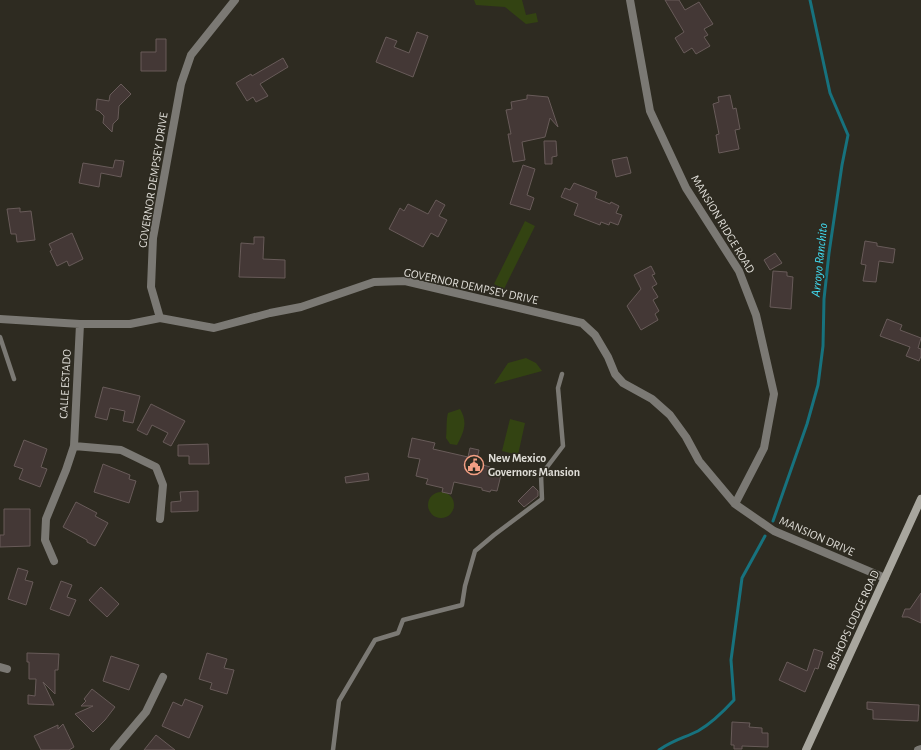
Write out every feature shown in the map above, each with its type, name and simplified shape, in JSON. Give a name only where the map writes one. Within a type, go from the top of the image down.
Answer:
[{"type":"street","name":"GOVERNOR DEMPSEY DRIVE","points":[[235,0],[191,55],[181,84],[153,238],[152,287],[160,318],[214,328],[270,313],[301,307],[374,282],[405,281],[582,323],[595,335],[608,357],[615,374],[623,383],[652,399],[670,415]]},
{"type":"street","name":"MANSION RIDGE ROAD","points":[[630,0],[650,111],[686,188],[739,271],[756,315],[774,394],[764,448],[735,504]]},
{"type":"street","points":[[0,319],[80,324],[130,324],[160,318]]},
{"type":"street","name":"CALLE ESTADO","points":[[54,561],[45,540],[46,519],[74,446],[80,324]]},
{"type":"street","name":"MANSION DRIVE","points":[[670,415],[686,437],[699,460],[735,504],[774,531],[885,578]]},
{"type":"street","points":[[74,446],[121,450],[156,467],[163,485],[160,519]]},
{"type":"street","name":"BISHOPS LODGE ROAD","points":[[806,750],[921,499]]},
{"type":"street","points":[[114,750],[146,712],[163,677]]},
{"type":"lane","points":[[0,337],[14,379]]},
{"type":"lane","points":[[333,750],[340,701],[375,640],[398,633],[403,620],[462,605],[465,586],[475,551],[542,499],[541,475],[563,446],[558,388],[562,374]]},
{"type":"green space","points":[[474,0],[522,0],[526,15],[536,13],[538,22],[526,24],[505,7],[476,5]]},
{"type":"green space","points":[[525,221],[535,226],[504,289],[494,284]]},
{"type":"green space","points":[[526,358],[536,363],[542,371],[494,384],[508,363]]},
{"type":"green space","points":[[460,409],[464,418],[462,436],[457,445],[450,444],[446,438],[448,413]]},
{"type":"green space","points":[[510,419],[525,423],[518,455],[502,451]]},
{"type":"green space","points":[[441,492],[450,496],[454,505],[450,514],[441,518],[432,514],[428,505],[432,496]]},
{"type":"building","points":[[665,0],[679,0],[685,10],[699,2],[713,24],[704,29],[708,35],[704,37],[710,46],[696,54],[692,48],[684,53],[675,38],[684,32]]},
{"type":"building","points":[[417,32],[428,36],[413,77],[376,62],[386,37],[397,41],[394,47],[409,53]]},
{"type":"building","points":[[156,39],[166,39],[166,71],[141,71],[141,52],[156,52]]},
{"type":"building","points":[[283,58],[288,67],[260,84],[268,96],[256,102],[253,97],[247,101],[236,83],[251,74],[252,76]]},
{"type":"building","points":[[121,84],[131,94],[119,106],[118,119],[113,124],[112,132],[103,123],[104,116],[96,110],[97,99],[109,101],[110,95]]},
{"type":"building","points":[[527,95],[548,97],[558,127],[550,118],[545,137],[522,142],[525,160],[513,162],[508,134],[511,134],[506,110],[512,109],[511,102],[527,99]]},
{"type":"building","points":[[730,95],[733,109],[736,108],[740,129],[735,130],[739,149],[719,153],[716,135],[719,134],[713,104],[719,102],[718,97]]},
{"type":"building","points":[[544,141],[556,141],[557,156],[552,157],[552,164],[545,164]]},
{"type":"building","points":[[627,157],[631,173],[616,177],[612,160]]},
{"type":"building","points":[[115,160],[124,161],[121,177],[101,173],[99,187],[79,183],[83,163],[113,168]]},
{"type":"building","points":[[523,165],[535,169],[527,195],[534,198],[530,210],[510,204]]},
{"type":"building","points":[[574,183],[597,192],[595,198],[610,204],[611,202],[619,206],[616,213],[622,215],[618,225],[610,222],[609,225],[601,222],[600,225],[574,215],[578,204],[561,197],[565,188],[570,190]]},
{"type":"building","points":[[436,200],[445,205],[439,216],[447,220],[438,237],[431,233],[423,247],[389,229],[400,208],[404,211],[408,204],[428,214]]},
{"type":"building","points":[[20,208],[20,212],[31,211],[35,240],[17,242],[16,234],[11,234],[7,209]]},
{"type":"building","points":[[72,233],[83,259],[69,266],[67,261],[57,266],[50,251],[52,250],[49,244]]},
{"type":"building","points":[[254,237],[264,237],[263,259],[285,260],[285,278],[239,277],[241,243],[254,244]]},
{"type":"building","points":[[865,241],[877,243],[877,246],[895,249],[893,263],[879,261],[876,282],[863,281],[866,265],[861,264]]},
{"type":"building","points":[[775,253],[782,263],[770,270],[764,260]]},
{"type":"building","points":[[651,266],[655,274],[652,275],[657,284],[652,287],[658,297],[653,300],[659,311],[655,314],[658,320],[641,330],[627,306],[641,289],[634,275]]},
{"type":"building","points":[[773,271],[787,272],[787,276],[793,277],[791,309],[770,307]]},
{"type":"building","points":[[887,319],[902,325],[900,330],[921,338],[918,348],[921,349],[919,361],[906,356],[910,347],[880,336]]},
{"type":"building","points":[[103,387],[140,396],[133,423],[123,421],[125,411],[110,408],[107,420],[95,417]]},
{"type":"building","points":[[151,404],[185,421],[171,446],[163,442],[168,433],[152,425],[147,435],[137,430]]},
{"type":"building","name":"New Mexico Governors Mansion","points":[[412,438],[435,443],[433,449],[468,457],[470,448],[479,450],[476,463],[490,467],[489,473],[501,475],[497,491],[491,490],[490,492],[482,490],[482,488],[454,482],[451,494],[442,492],[443,488],[426,484],[428,479],[416,476],[420,459],[408,457]]},
{"type":"building","points":[[24,440],[47,449],[41,467],[47,469],[40,487],[19,479],[23,469],[14,466]]},
{"type":"building","points":[[208,444],[209,464],[189,464],[189,456],[178,456],[178,445]]},
{"type":"building","points":[[103,464],[130,475],[129,479],[136,481],[129,503],[94,492]]},
{"type":"building","points":[[368,473],[369,480],[346,483],[345,477]]},
{"type":"building","points":[[533,486],[538,491],[538,496],[524,507],[518,501]]},
{"type":"building","points":[[198,491],[198,511],[171,512],[171,502],[181,501],[180,492]]},
{"type":"building","points":[[76,502],[97,513],[95,516],[108,523],[95,546],[63,527]]},
{"type":"building","points":[[4,509],[30,509],[30,546],[0,547],[0,535],[4,535]]},
{"type":"building","points":[[18,568],[28,571],[25,580],[33,582],[26,605],[8,599]]},
{"type":"building","points":[[61,581],[72,585],[67,597],[76,600],[69,616],[50,609]]},
{"type":"building","points":[[101,587],[119,604],[107,617],[89,600]]},
{"type":"building","points":[[921,593],[921,623],[908,617],[902,617],[905,609],[910,609]]},
{"type":"building","points":[[814,649],[823,652],[818,669],[815,668],[805,692],[779,680],[787,662],[807,671]]},
{"type":"building","points":[[27,653],[59,654],[58,670],[55,670],[55,694],[43,682],[54,705],[28,704],[28,695],[35,696],[36,679],[29,679],[29,662],[27,662]]},
{"type":"building","points":[[207,653],[227,659],[224,668],[234,670],[227,694],[210,689],[212,683],[199,679]]},
{"type":"building","points":[[111,656],[139,665],[129,690],[103,681]]},
{"type":"building","points":[[92,689],[115,707],[93,732],[75,714],[93,706],[81,706],[86,701],[84,699]]},
{"type":"building","points":[[185,699],[203,706],[189,738],[162,726],[173,702],[182,706]]},
{"type":"building","points":[[867,702],[919,705],[918,721],[873,719],[873,710],[867,709]]},
{"type":"building","points":[[732,722],[750,723],[749,727],[762,728],[762,733],[768,733],[768,747],[742,746],[742,749],[734,749],[734,745],[731,745]]},
{"type":"building","points":[[63,724],[74,747],[69,750],[41,750],[34,736],[58,725],[58,729]]},
{"type":"building","points":[[156,735],[175,750],[144,750]]},
{"type":"waterway","name":"Arroyo Ranchito","points":[[773,521],[807,424],[818,385],[823,346],[824,299],[829,253],[848,135],[830,93],[810,0]]},
{"type":"waterway","points":[[659,750],[703,728],[717,717],[734,700],[731,660],[742,578],[765,536]]},
{"type":"place","name":"New Mexico Governors Mansion","points":[[474,465]]}]
